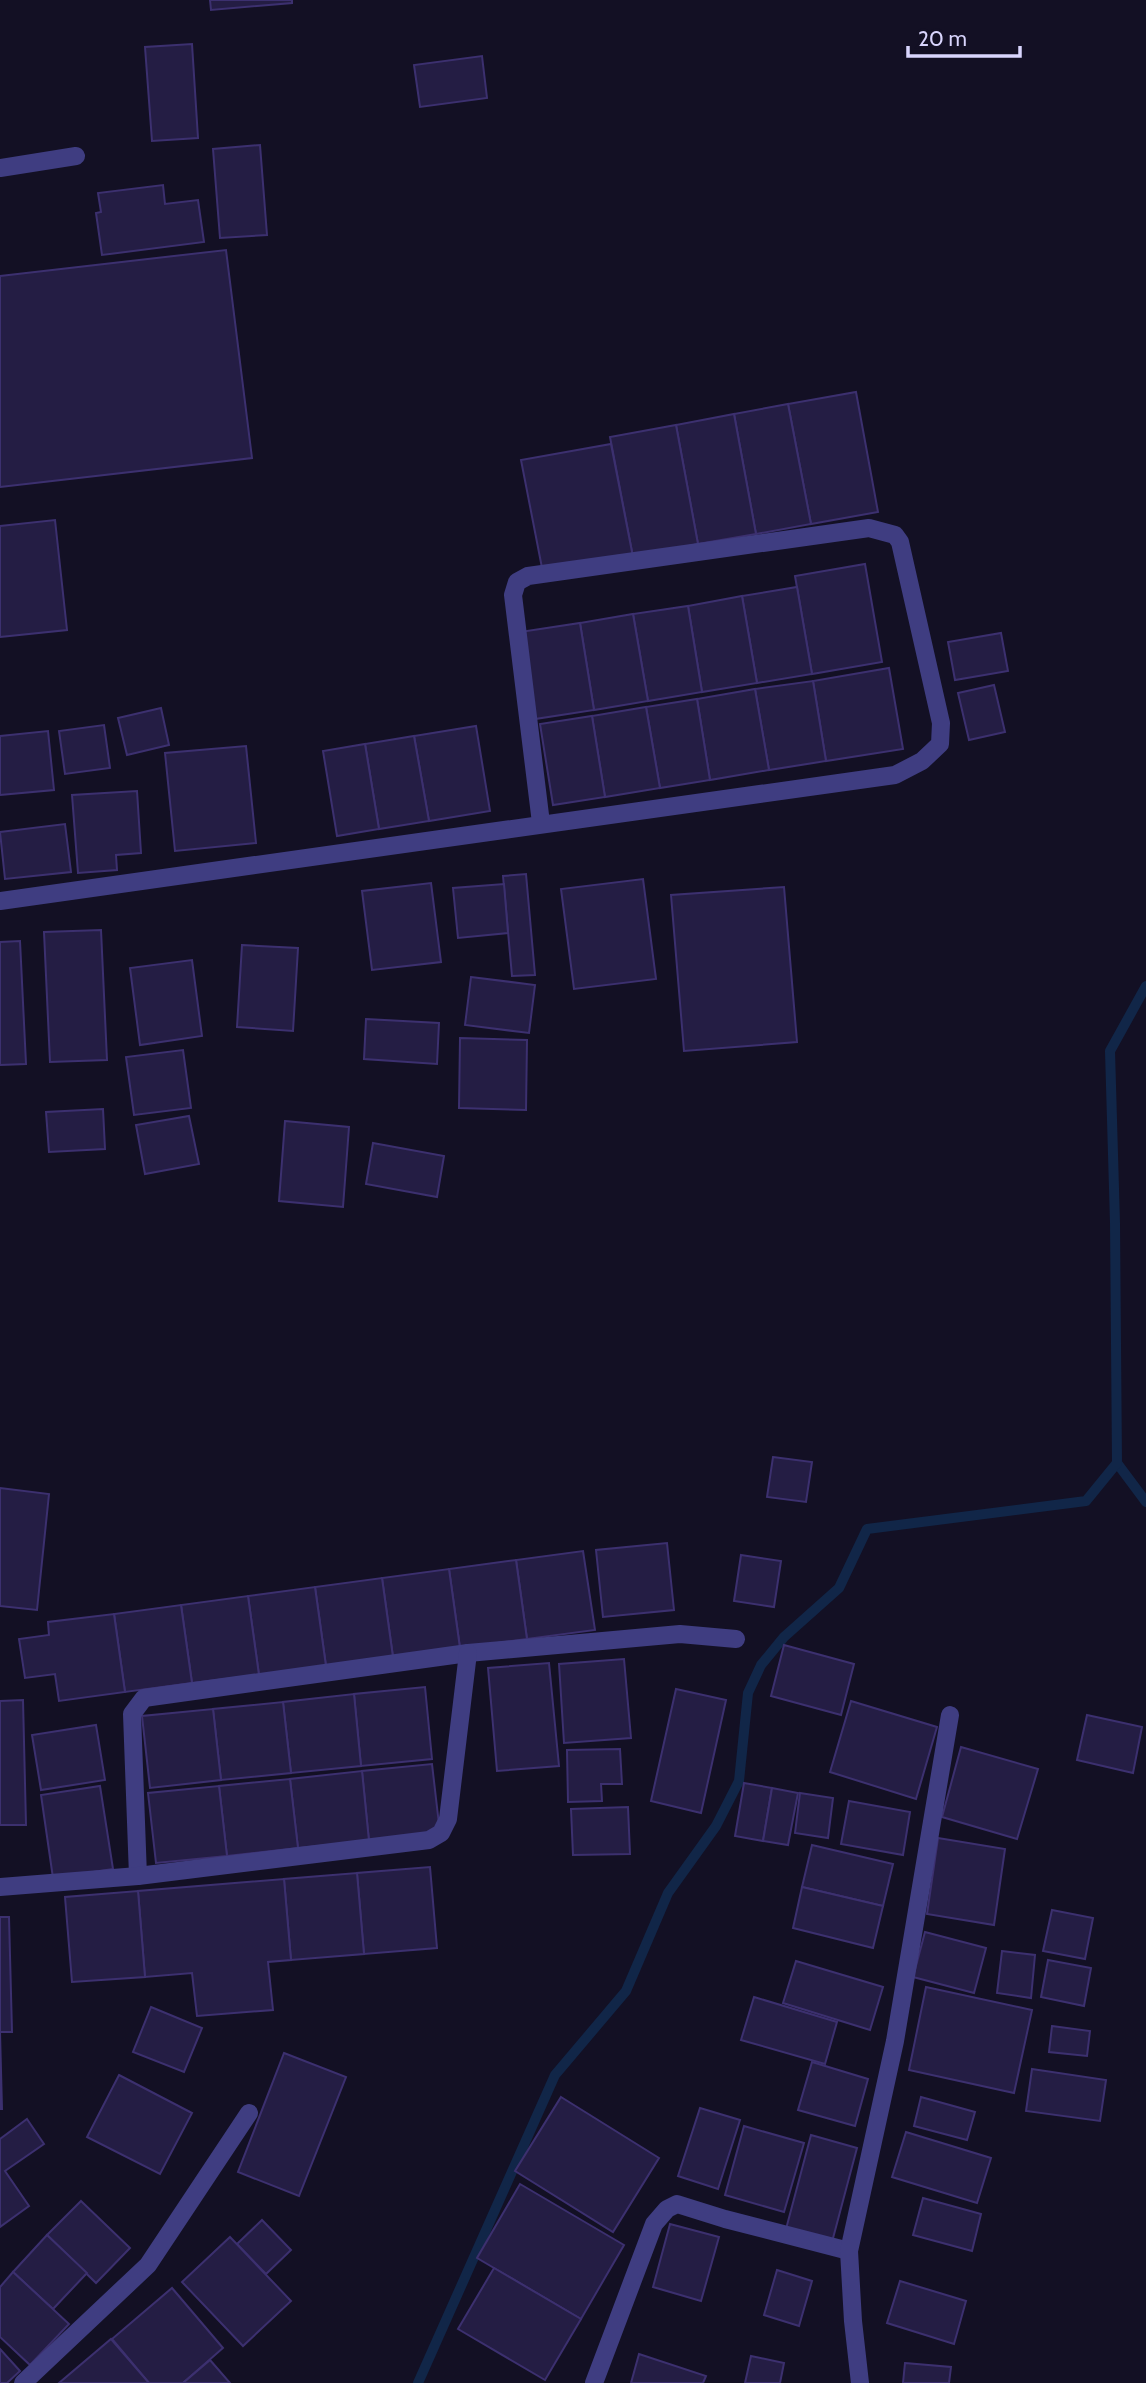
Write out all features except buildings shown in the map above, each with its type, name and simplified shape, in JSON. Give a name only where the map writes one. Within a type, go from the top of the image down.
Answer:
[{"type":"street","points":[[0,168],[76,156]]},
{"type":"street","points":[[0,901],[895,775],[922,761],[940,744],[941,723],[900,542],[895,535],[885,530],[869,528],[527,576],[517,582],[513,595],[541,823]]},
{"type":"street","points":[[138,1876],[132,1714],[144,1698],[468,1653],[680,1634],[736,1639]]},
{"type":"street","points":[[0,1887],[138,1876],[429,1840],[441,1833],[448,1819],[468,1653]]},
{"type":"street","points":[[860,2383],[849,2251],[895,2041],[950,1715]]},
{"type":"street","points":[[23,2383],[148,2265],[249,2113]]},
{"type":"street","points":[[594,2383],[654,2224],[667,2208],[677,2204],[849,2251]]},
{"type":"waterway","points":[[418,2383],[555,2075],[626,1991],[668,1893],[716,1826],[739,1781],[748,1693],[761,1665],[784,1637],[839,1588],[867,1529],[1086,1501],[1117,1463],[1110,1051],[1146,986]]},
{"type":"waterway","points":[[1117,1463],[1146,1502]]}]
